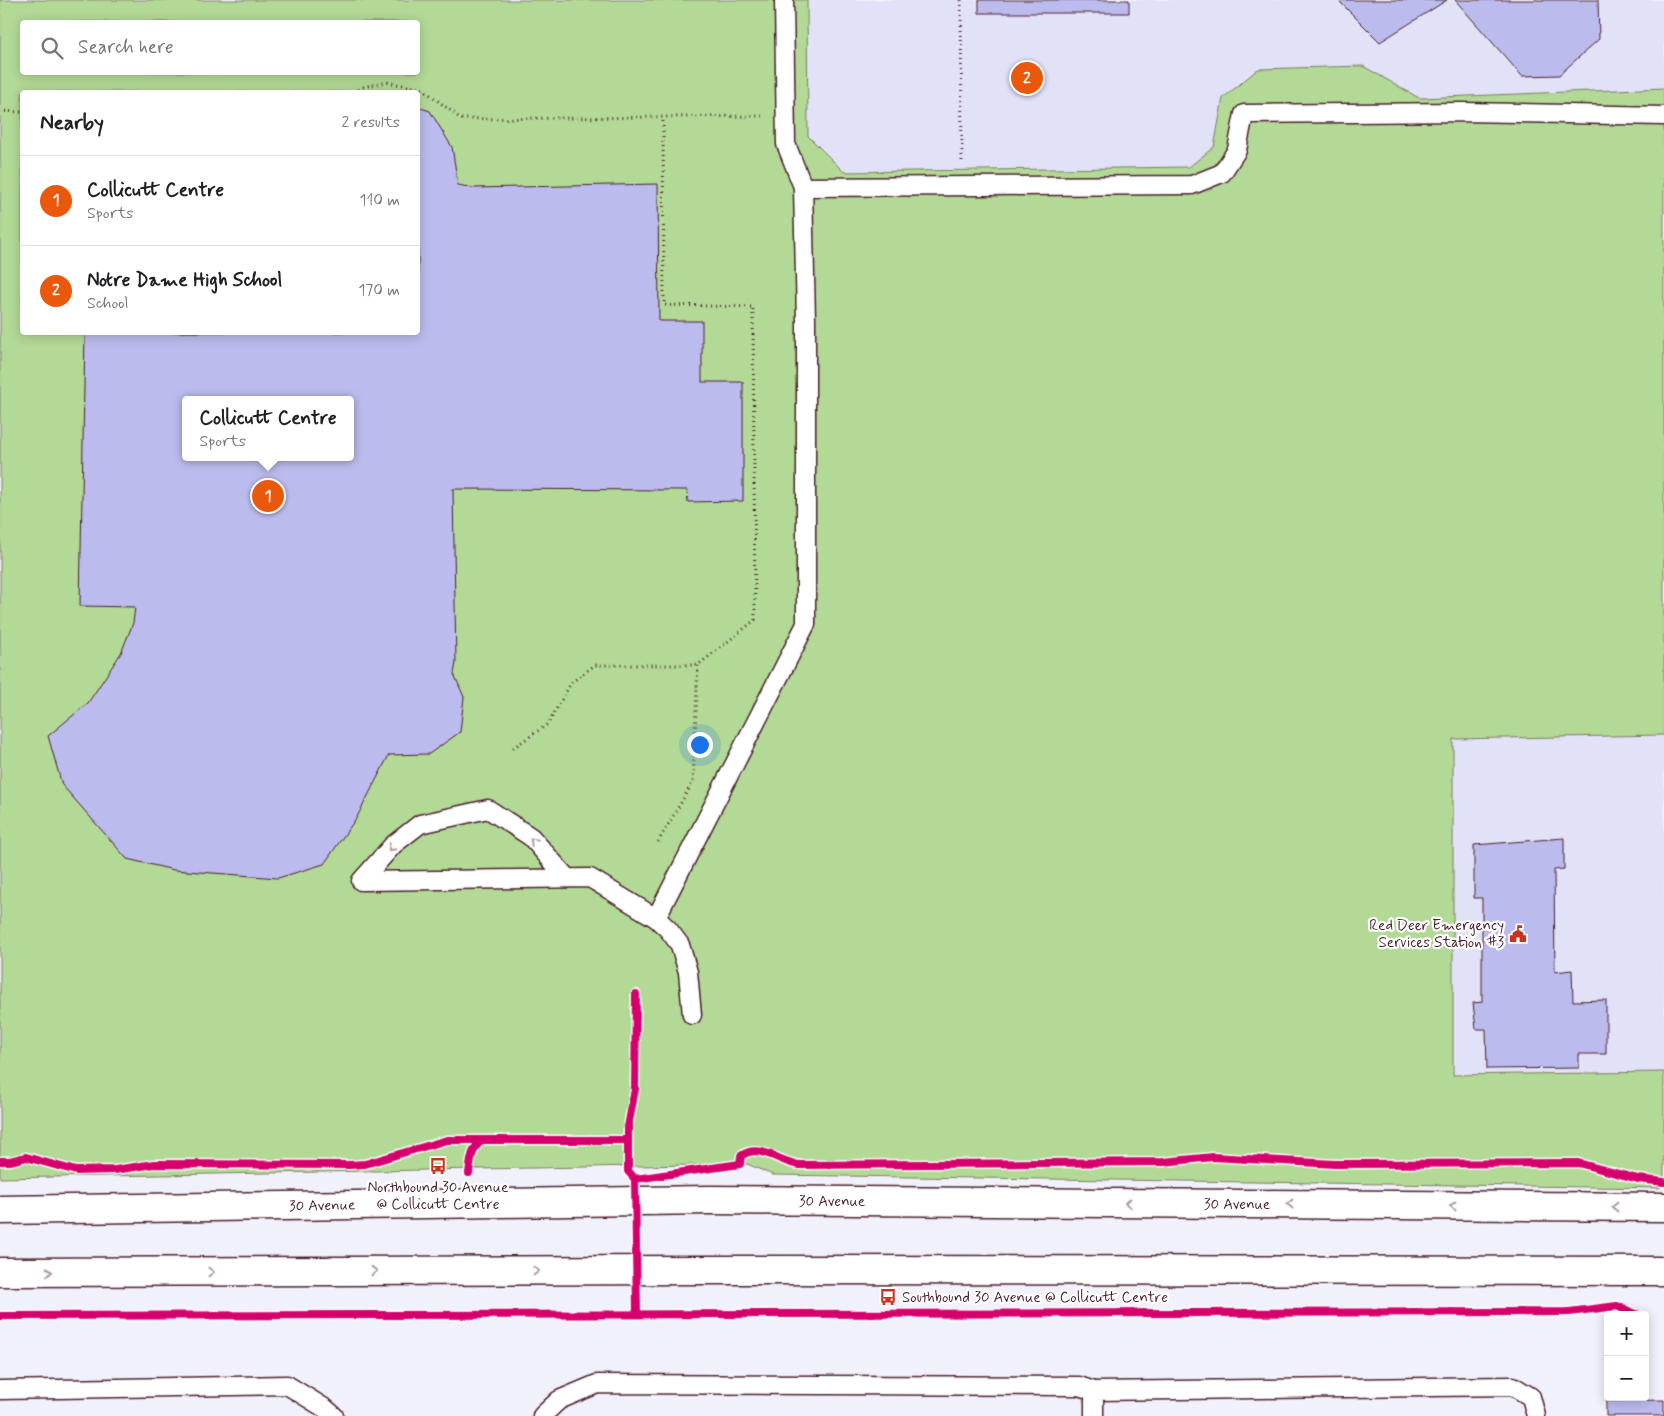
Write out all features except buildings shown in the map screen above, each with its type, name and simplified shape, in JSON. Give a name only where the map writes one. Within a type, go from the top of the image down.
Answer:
[{"type":"main road","name":"30 Avenue","points":[[0,1210],[710,1200],[1664,1207]]},
{"type":"main road","points":[[0,1272],[701,1270],[1664,1271]]},
{"type":"lane","points":[[656,918],[806,624],[806,320],[803,187],[786,144],[784,0]]},
{"type":"lane","points":[[803,187],[1192,185],[1222,173],[1237,150],[1244,114],[1464,112],[1664,116]]},
{"type":"lane","points":[[566,877],[531,837],[488,809],[420,824],[393,845],[361,881],[590,878],[656,918],[680,945],[688,972],[692,1014]]},
{"type":"lane","points":[[542,1416],[559,1400],[597,1384],[1079,1386],[1094,1391],[1513,1386],[1531,1397],[1536,1416]]},
{"type":"lane","points":[[0,1390],[287,1386],[326,1409],[334,1416]]},
{"type":"lane","points":[[1094,1391],[1094,1416]]},
{"type":"path","points":[[961,0],[962,185]]},
{"type":"path","points":[[356,90],[358,88],[387,82],[422,89],[461,120],[785,115]]},
{"type":"path","points":[[0,112],[20,112]]},
{"type":"path","points":[[513,748],[548,724],[571,683],[595,665],[698,665],[755,620],[753,307],[664,305],[663,118]]},
{"type":"path","points":[[658,842],[693,782],[698,665]]},
{"type":"shaded area","points":[[807,0],[1664,0],[1664,88],[1419,98],[1363,66],[1223,98],[1214,147],[1189,167],[844,172],[808,136]]},
{"type":"shaded area","points":[[1664,735],[1664,1072],[1453,1075],[1453,739]]},
{"type":"green space","points":[[0,0],[807,0],[808,136],[844,172],[1189,167],[1214,147],[1223,98],[1258,69],[1363,66],[1419,98],[1664,88],[1664,735],[1453,739],[1453,1075],[1664,1072],[1664,1185],[1659,1188],[773,1175],[747,1164],[0,1178]]},
{"type":"cycle path","points":[[636,994],[635,1089],[628,1127],[628,1171],[635,1179],[740,1164],[741,1156],[755,1151],[770,1154],[800,1165],[1163,1162],[1213,1157],[1335,1164],[1578,1163],[1638,1179],[1664,1182]]},
{"type":"cycle path","points":[[0,1161],[10,1161],[26,1157],[76,1171],[115,1170],[154,1164],[349,1165],[365,1164],[447,1140],[483,1140]]},
{"type":"cycle path","points":[[469,1173],[474,1151],[483,1140],[628,1140]]},
{"type":"cycle path","points":[[635,1179],[637,1314]]},
{"type":"cycle path","points":[[0,1316],[1569,1312],[1617,1306],[1629,1311]]},
{"type":"place","name":"Notre Dame High School","points":[[1027,78]]},
{"type":"place","name":"Collicutt Centre","points":[[268,496]]},
{"type":"place","name":"Red Deer Emergency Services Station #3","points":[[1518,934]]},
{"type":"place","name":"Northbound 30 Avenue @ Collicutt Centre","points":[[438,1166]]},
{"type":"place","name":"Southbound 30 Avenue @ Collicutt Centre","points":[[888,1297]]}]
